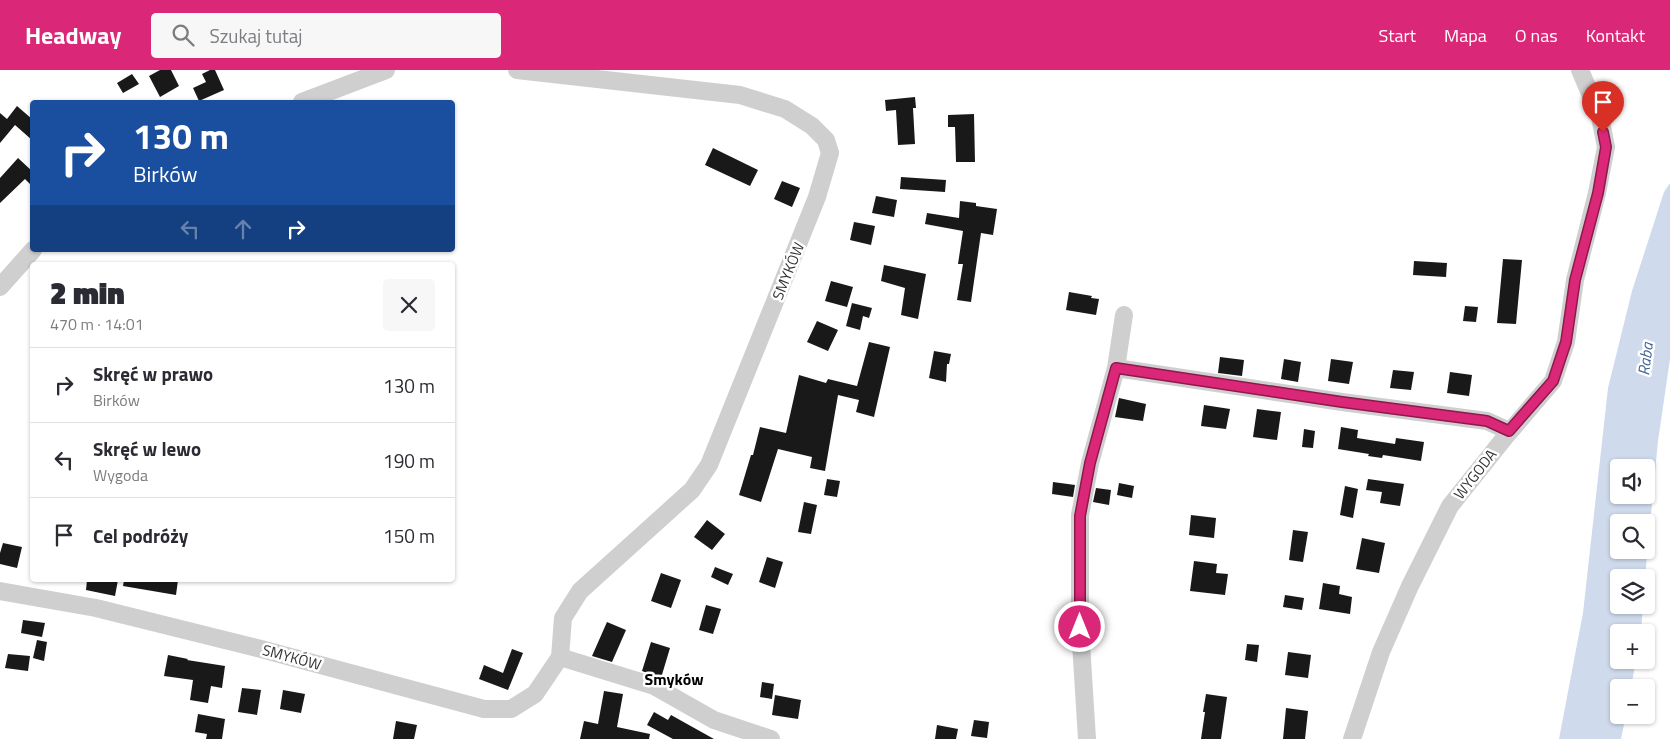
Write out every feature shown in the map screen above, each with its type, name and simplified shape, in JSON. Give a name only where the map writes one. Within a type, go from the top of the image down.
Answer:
[{"type":"street","points":[[307,100],[386,70]]},
{"type":"street","name":"SMYKÓW","points":[[0,592],[96,608],[261,649],[484,709],[511,709],[535,694],[560,657],[563,618],[580,591],[692,490],[709,465],[817,197],[830,153],[826,140],[785,108],[740,95],[517,70]]},
{"type":"street","name":"WYGODA","points":[[1352,739],[1381,652],[1410,586],[1450,506],[1509,431],[1553,381],[1566,342],[1575,280],[1598,193],[1606,147],[1600,117],[1580,70]]},
{"type":"street","points":[[0,287],[31,252]]},
{"type":"street","points":[[1087,739],[1080,627],[1080,516],[1090,463],[1116,368],[1124,315]]},
{"type":"street","points":[[1116,368],[1332,401],[1487,421],[1509,431]]},
{"type":"street","points":[[560,657],[654,686],[714,720],[771,739]]},
{"type":"water","name":"Raba","points":[[1670,183],[1670,359],[1655,472],[1655,459],[1610,459],[1610,504],[1652,504],[1651,514],[1610,514],[1610,559],[1647,559],[1646,569],[1610,569],[1610,614],[1642,614],[1642,624],[1610,624],[1610,669],[1634,669],[1632,679],[1610,679],[1610,724],[1624,724],[1621,739],[1559,739],[1583,613],[1608,388],[1632,291],[1664,192]]},
{"type":"building","points":[[160,70],[171,70],[179,86],[160,97],[149,76]]},
{"type":"building","points":[[215,70],[224,90],[199,100],[193,88],[206,82],[202,74]]},
{"type":"building","points":[[132,74],[139,84],[123,93],[117,83]]},
{"type":"building","points":[[915,97],[916,108],[913,108],[915,144],[898,145],[896,110],[886,111],[885,100]]},
{"type":"building","points":[[17,106],[30,117],[30,138],[15,125],[0,143],[0,113],[7,119]]},
{"type":"building","points":[[974,114],[975,162],[956,162],[955,127],[948,127],[948,115]]},
{"type":"building","points":[[713,148],[758,170],[750,186],[705,165]]},
{"type":"building","points":[[18,158],[30,169],[30,184],[25,179],[0,203],[0,178]]},
{"type":"building","points":[[901,177],[946,180],[945,192],[900,189]]},
{"type":"building","points":[[782,181],[800,188],[792,207],[774,199]]},
{"type":"building","points":[[876,196],[897,200],[894,217],[872,213]]},
{"type":"building","points":[[960,201],[976,203],[976,206],[997,209],[993,235],[981,233],[971,302],[957,300],[963,264],[958,264],[963,231],[925,224],[927,213],[959,218]]},
{"type":"building","points":[[854,222],[875,226],[871,245],[850,240]]},
{"type":"building","points":[[1503,259],[1522,260],[1516,324],[1497,323]]},
{"type":"building","points":[[1414,261],[1447,263],[1446,277],[1413,275]]},
{"type":"building","points":[[884,265],[926,274],[918,319],[901,315],[905,288],[881,281]]},
{"type":"building","points":[[831,281],[853,287],[847,307],[825,301]]},
{"type":"building","points":[[1069,292],[1099,299],[1096,315],[1066,310]]},
{"type":"building","points":[[852,303],[872,308],[869,318],[863,316],[860,330],[846,326]]},
{"type":"building","points":[[1465,306],[1478,307],[1476,322],[1463,321]]},
{"type":"building","points":[[817,321],[838,330],[828,351],[807,342]]},
{"type":"building","points":[[869,342],[890,347],[874,417],[856,412],[859,400],[838,395],[825,471],[810,468],[812,457],[778,449],[761,502],[739,495],[751,455],[753,455],[760,427],[786,433],[799,375],[826,383],[828,379],[857,386]]},
{"type":"building","points":[[934,351],[951,354],[949,364],[947,364],[946,382],[929,378]]},
{"type":"building","points":[[1220,357],[1244,360],[1242,376],[1218,373]]},
{"type":"building","points":[[1284,359],[1301,362],[1298,382],[1281,379]]},
{"type":"building","points":[[1331,359],[1353,362],[1349,384],[1328,381]]},
{"type":"building","points":[[1393,370],[1414,372],[1411,390],[1390,388]]},
{"type":"building","points":[[1450,372],[1472,375],[1469,396],[1447,393]]},
{"type":"building","points":[[1119,398],[1146,404],[1143,421],[1115,417]]},
{"type":"building","points":[[1204,405],[1230,409],[1226,429],[1201,426]]},
{"type":"building","points":[[1257,409],[1281,412],[1277,440],[1253,437]]},
{"type":"building","points":[[1341,427],[1358,430],[1357,438],[1395,444],[1396,438],[1424,442],[1421,461],[1383,455],[1382,458],[1368,456],[1369,454],[1338,449]]},
{"type":"building","points":[[1304,429],[1315,431],[1313,448],[1302,447]]},
{"type":"building","points":[[827,479],[840,481],[837,497],[824,495]]},
{"type":"building","points":[[1368,479],[1404,484],[1400,506],[1380,503],[1382,492],[1366,490]]},
{"type":"building","points":[[1053,482],[1075,485],[1073,497],[1052,494]]},
{"type":"building","points":[[1119,483],[1134,486],[1132,498],[1117,495]]},
{"type":"building","points":[[1345,486],[1358,489],[1353,518],[1340,515]]},
{"type":"building","points":[[1096,488],[1111,490],[1109,505],[1093,502]]},
{"type":"building","points":[[804,502],[817,505],[811,534],[798,532]]},
{"type":"building","points":[[1191,515],[1216,518],[1214,538],[1189,535]]},
{"type":"building","points":[[707,520],[725,534],[712,550],[694,537]]},
{"type":"building","points":[[1293,530],[1308,532],[1303,562],[1289,560]]},
{"type":"building","points":[[1362,538],[1385,543],[1379,573],[1356,569]]},
{"type":"building","points":[[3,543],[22,547],[17,568],[0,564],[0,553]]},
{"type":"building","points":[[767,557],[783,562],[775,588],[759,582]]},
{"type":"building","points":[[1194,561],[1217,564],[1216,573],[1228,574],[1225,595],[1190,591]]},
{"type":"building","points":[[715,567],[733,574],[728,585],[711,577]]},
{"type":"building","points":[[661,573],[681,580],[671,608],[651,601]]},
{"type":"building","points":[[87,582],[118,582],[115,596],[86,590]]},
{"type":"building","points":[[124,582],[178,582],[176,595],[123,586]]},
{"type":"building","points":[[1323,583],[1340,586],[1339,594],[1352,597],[1350,614],[1319,609]]},
{"type":"building","points":[[1285,595],[1304,598],[1302,610],[1283,607]]},
{"type":"building","points":[[706,605],[721,609],[713,634],[699,630]]},
{"type":"building","points":[[23,620],[45,623],[42,637],[21,633]]},
{"type":"building","points":[[607,622],[626,630],[612,662],[592,656]]},
{"type":"building","points":[[37,640],[47,642],[44,661],[33,658]]},
{"type":"building","points":[[651,642],[670,648],[661,678],[642,671]]},
{"type":"building","points":[[1247,644],[1259,645],[1257,662],[1245,660]]},
{"type":"building","points":[[512,649],[523,653],[508,690],[479,679],[484,665],[503,673]]},
{"type":"building","points":[[1288,652],[1311,655],[1308,678],[1285,675]]},
{"type":"building","points":[[8,654],[30,656],[28,671],[5,668]]},
{"type":"building","points":[[168,655],[225,666],[222,688],[211,686],[208,703],[190,700],[193,680],[164,676]]},
{"type":"building","points":[[762,682],[774,684],[772,699],[760,697]]},
{"type":"building","points":[[242,688],[261,690],[257,715],[238,712]]},
{"type":"building","points":[[283,690],[305,694],[301,713],[280,709]]},
{"type":"building","points":[[604,691],[623,694],[617,727],[650,734],[649,739],[580,739],[584,721],[598,724]]},
{"type":"building","points":[[1206,694],[1227,697],[1221,739],[1201,739]]},
{"type":"building","points":[[775,695],[801,700],[798,719],[772,715]]},
{"type":"building","points":[[1286,708],[1308,711],[1305,739],[1283,739]]},
{"type":"building","points":[[654,712],[668,720],[671,715],[714,739],[673,739],[647,725]]},
{"type":"building","points":[[198,714],[225,719],[222,739],[206,739],[207,734],[195,732]]},
{"type":"building","points":[[974,720],[989,722],[987,738],[971,736]]},
{"type":"building","points":[[396,721],[417,725],[414,739],[393,739]]},
{"type":"building","points":[[937,725],[958,729],[956,739],[935,739]]},
{"type":"district","name":"Smyków","points":[[674,679]]},
{"type":"route","points":[[1080,627],[1080,516],[1090,463],[1116,368],[1342,402],[1487,421],[1509,431],[1553,381],[1566,342],[1575,280],[1598,193],[1606,147],[1603,132]]}]
